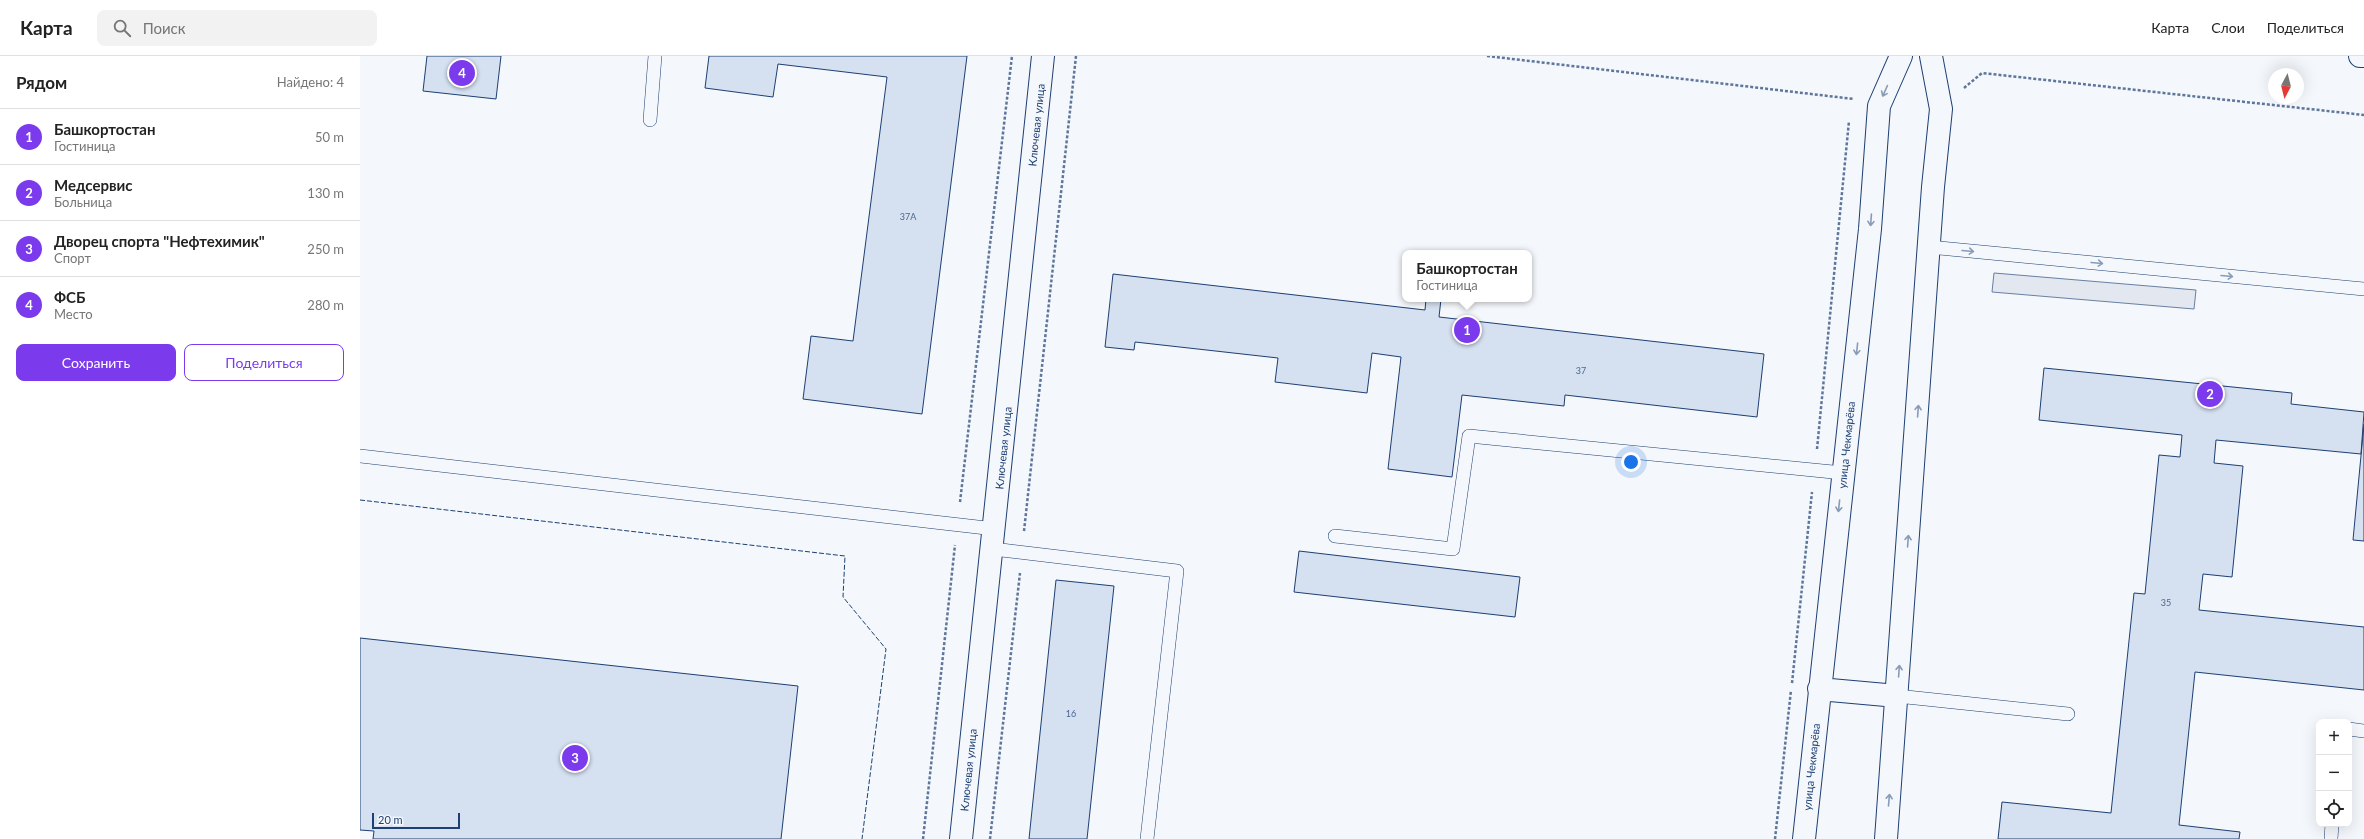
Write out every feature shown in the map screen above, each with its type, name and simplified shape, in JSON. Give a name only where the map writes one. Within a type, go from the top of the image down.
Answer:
[{"type":"main road","name":"Ключевая улица","points":[[961,839],[994,539],[1043,56]]},
{"type":"main road","name":"улица Чекмарёва","points":[[1804,839],[1819,689],[1870,229],[1879,106],[1901,56]]},
{"type":"main road","points":[[1886,839],[1929,247],[1941,109],[1931,56]]},
{"type":"main road","points":[[1819,689],[1897,696]]},
{"type":"lane","points":[[650,120],[655,56]]},
{"type":"lane","points":[[1929,247],[2364,289]]},
{"type":"lane","points":[[1335,536],[1452,549],[1469,436],[1843,472]]},
{"type":"lane","points":[[360,456],[957,525],[994,539],[1022,552],[1177,571],[1147,839]]},
{"type":"lane","points":[[1897,696],[2068,714]]},
{"type":"lane","points":[[2352,729],[2364,731]]},
{"type":"lane","points":[[2331,839],[2332,827]]},
{"type":"path","points":[[923,839],[957,525],[1012,56]]},
{"type":"path","points":[[990,839],[1076,56]]},
{"type":"path","points":[[1487,56],[1852,98],[1879,106]]},
{"type":"path","points":[[1941,109],[1982,73],[2364,115]]},
{"type":"shaded area","points":[[1994,273],[2196,290],[2194,309],[1992,292]]},
{"type":"building","points":[[427,56],[501,56],[496,99],[423,91]]},
{"type":"building","points":[[709,56],[967,56],[922,414],[803,399],[811,336],[853,341],[887,77],[778,64],[773,97],[705,88]]},
{"type":"building","points":[[1113,274],[1425,310],[1426,302],[1441,302],[1439,317],[1764,354],[1757,417],[1565,395],[1564,406],[1462,395],[1452,477],[1388,469],[1401,357],[1372,353],[1367,393],[1275,382],[1278,358],[1135,342],[1134,350],[1105,347]]},
{"type":"building","points":[[2044,368],[2292,393],[2291,404],[2364,412],[2361,454],[2216,440],[2214,463],[2243,466],[2232,577],[2203,574],[2199,610],[2364,627],[2364,690],[2195,672],[2179,825],[2240,832],[2239,839],[1998,839],[2002,802],[2111,813],[2134,593],[2145,594],[2159,455],[2180,457],[2182,435],[2039,420]]},
{"type":"building","points":[[2364,424],[2364,541],[2353,540]]},
{"type":"building","points":[[1299,551],[1520,577],[1515,617],[1294,592]]},
{"type":"building","points":[[1056,580],[1114,586],[1087,839],[1029,839]]},
{"type":"building","points":[[360,638],[798,686],[781,839],[373,839],[374,831],[360,830]]},
{"type":"fence","points":[[360,500],[845,556],[843,597],[886,649],[862,839]]},
{"type":"place","name":"ФСБ","points":[[462,73]]},
{"type":"place","name":"Башкортостан","points":[[1467,330]]},
{"type":"place","name":"Медсервис","points":[[2210,394]]},
{"type":"place","name":"Дворец спорта \"Нефтехимик\"","points":[[575,758]]}]
